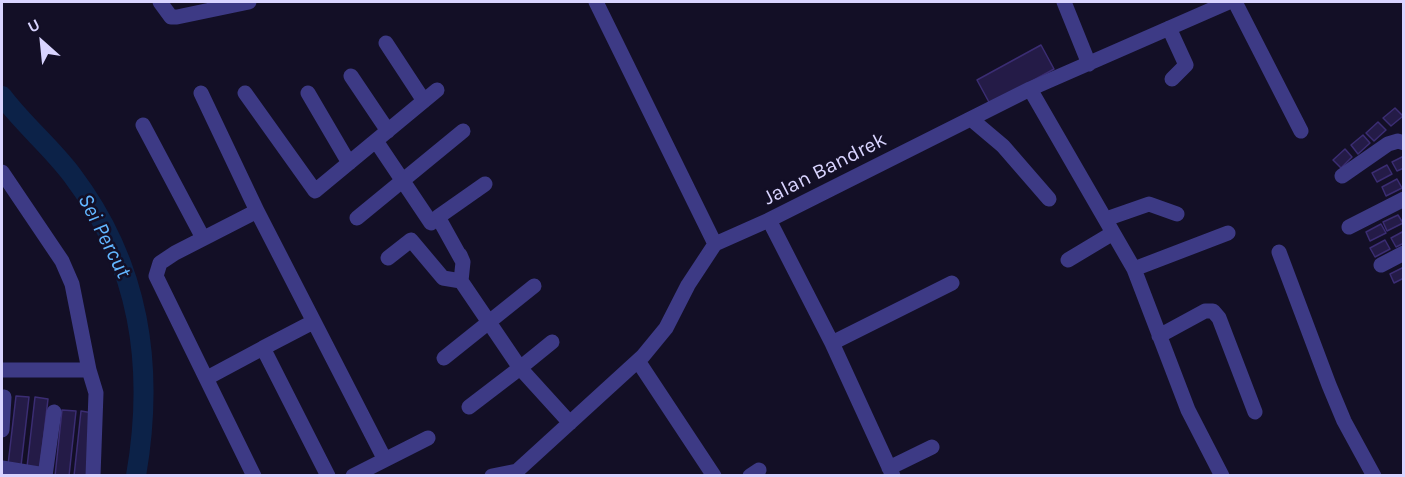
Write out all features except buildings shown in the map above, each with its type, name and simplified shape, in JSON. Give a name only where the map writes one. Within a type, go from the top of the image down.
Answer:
[{"type":"street","points":[[160,2],[171,17],[212,4],[249,2]]},
{"type":"street","points":[[492,476],[518,473],[638,361],[666,328],[688,285],[715,244],[596,2]]},
{"type":"street","points":[[1064,2],[1089,64]]},
{"type":"street","name":"Jalan Bandrek","points":[[715,244],[770,220],[1030,89],[1229,2]]},
{"type":"street","points":[[1235,2],[1301,131]]},
{"type":"street","points":[[1170,28],[1186,65],[1172,78]]},
{"type":"street","points":[[386,44],[424,101]]},
{"type":"street","points":[[351,76],[388,131]]},
{"type":"street","points":[[1030,89],[1134,269],[1188,410],[1222,476]]},
{"type":"street","points":[[245,93],[315,191],[437,90]]},
{"type":"street","points":[[201,93],[257,211],[384,458]]},
{"type":"street","points":[[308,93],[349,163]]},
{"type":"street","points":[[971,118],[1003,146],[1049,199]]},
{"type":"street","points":[[143,125],[203,238]]},
{"type":"street","points":[[357,218],[463,131]]},
{"type":"street","points":[[376,141],[403,182],[435,220],[462,259],[461,281],[520,368],[570,423]]},
{"type":"street","points":[[1342,176],[1388,144],[1398,141],[1404,143]]},
{"type":"street","points":[[2,173],[62,261],[72,284],[89,370],[96,393],[93,476]]},
{"type":"street","points":[[388,258],[485,184]]},
{"type":"street","points":[[1349,227],[1404,199]]},
{"type":"street","points":[[1106,219],[1149,204],[1177,214]]},
{"type":"street","points":[[254,476],[156,276],[160,262],[257,211]]},
{"type":"street","points":[[770,220],[832,343],[891,472],[932,447]]},
{"type":"street","points":[[1068,260],[1113,233]]},
{"type":"street","points":[[1134,269],[1228,233]]},
{"type":"street","points":[[411,240],[443,278],[461,281]]},
{"type":"street","points":[[1279,252],[1329,386],[1344,421],[1374,476]]},
{"type":"street","points":[[1382,265],[1404,253]]},
{"type":"street","points":[[832,343],[952,283]]},
{"type":"street","points":[[444,358],[534,286]]},
{"type":"street","points":[[1159,336],[1205,310],[1213,311],[1219,318],[1255,412]]},
{"type":"street","points":[[207,378],[313,322]]},
{"type":"street","points":[[469,407],[552,342]]},
{"type":"street","points":[[263,348],[328,476]]},
{"type":"street","points":[[638,361],[714,476]]},
{"type":"street","points":[[2,370],[89,370]]},
{"type":"street","points":[[2,430],[4,397]]},
{"type":"street","points":[[2,468],[45,475],[54,412]]},
{"type":"street","points":[[353,476],[384,458],[428,438]]},
{"type":"waterway","name":"Sei Percut","points":[[2,96],[72,175],[95,209],[113,245],[127,281],[137,318],[144,395],[136,476]]}]
